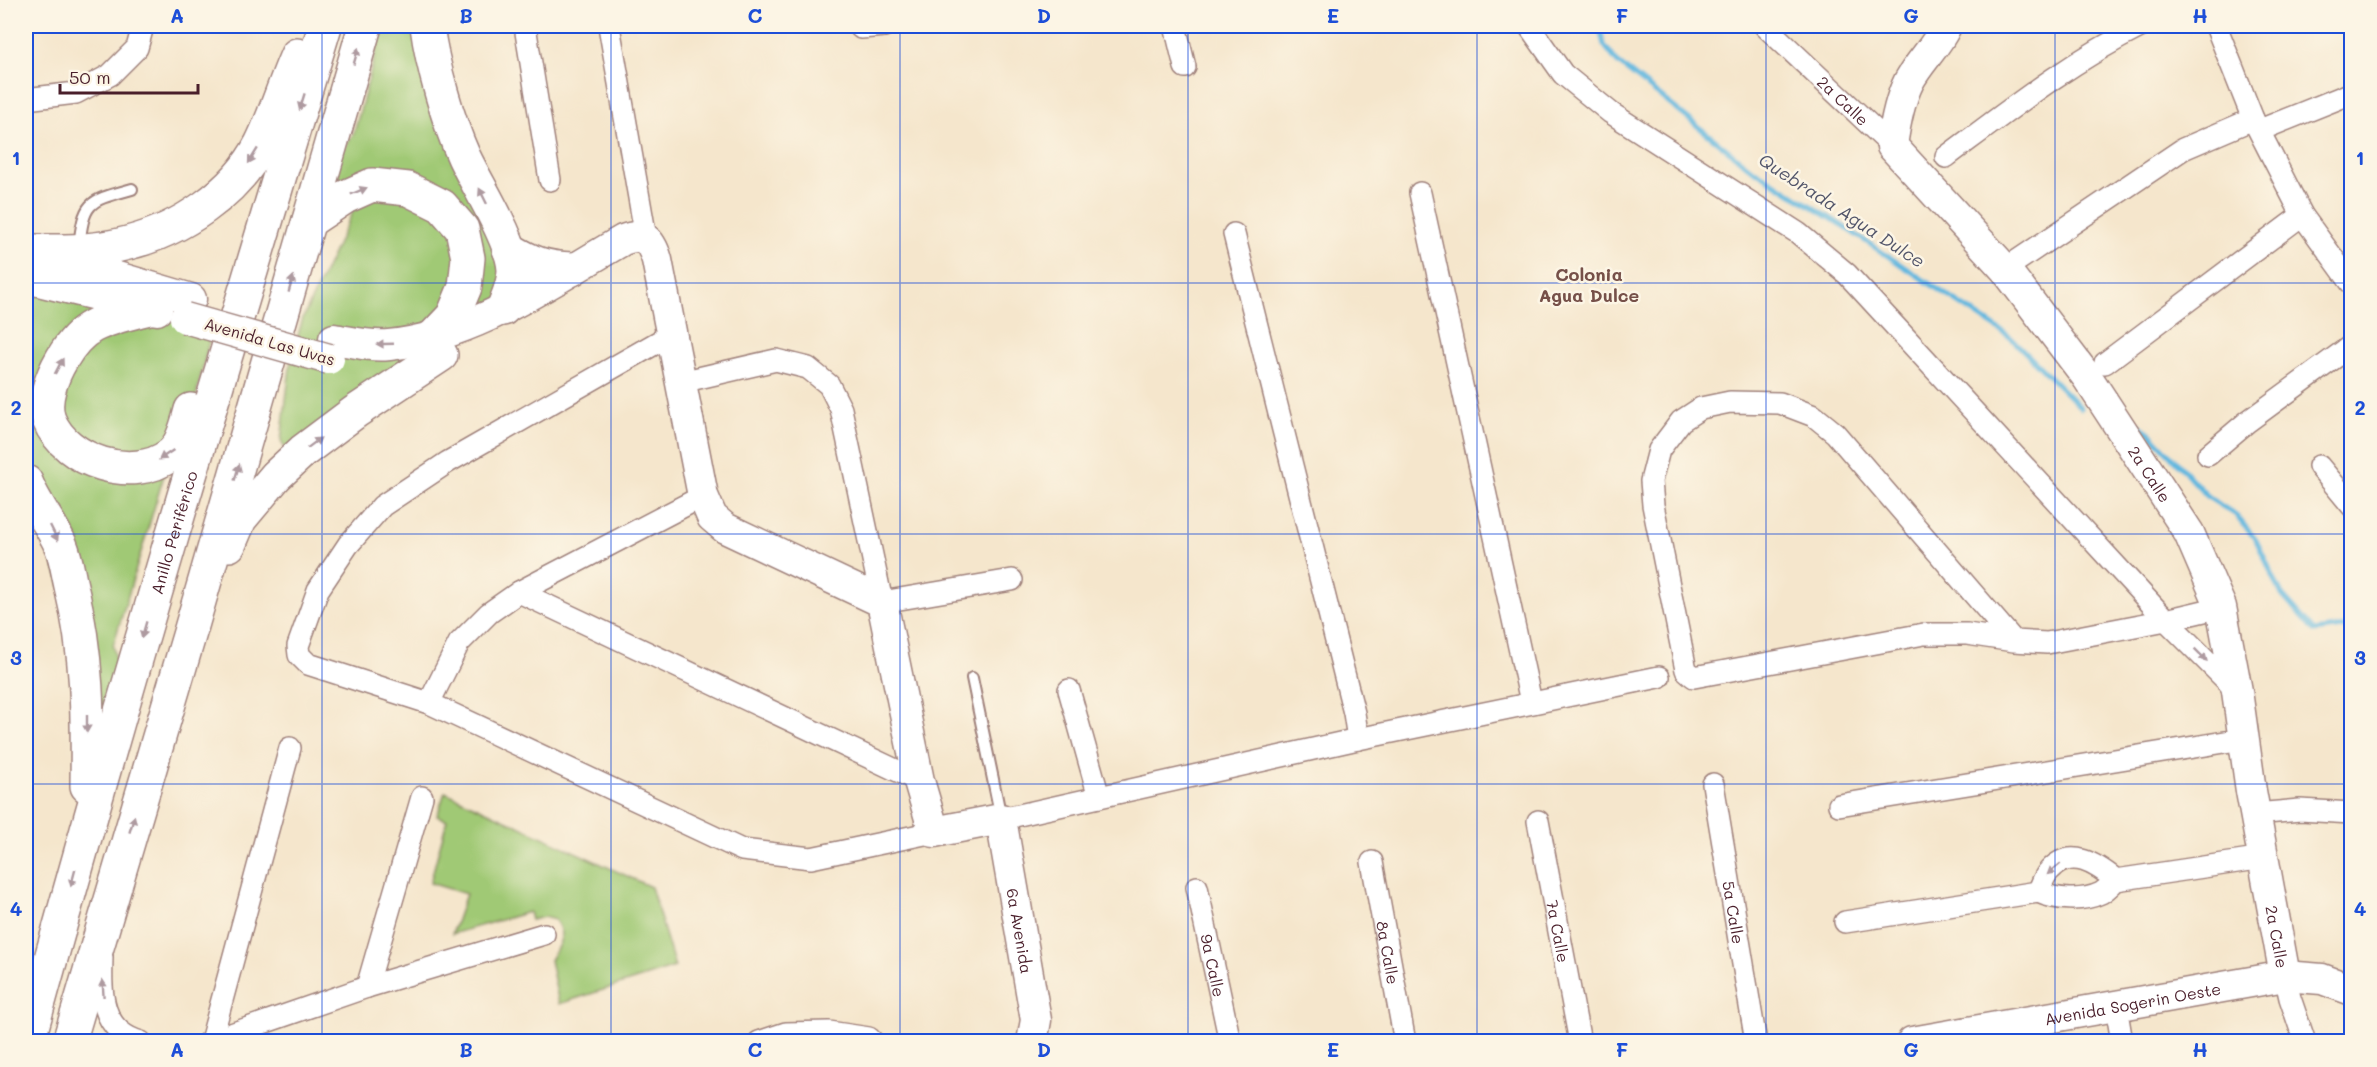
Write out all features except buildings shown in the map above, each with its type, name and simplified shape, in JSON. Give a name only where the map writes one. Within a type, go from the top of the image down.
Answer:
[{"type":"highway","points":[[26,261],[128,244],[191,216],[216,198],[245,169],[261,144],[310,26]]},
{"type":"highway","name":"Anillo Periférico","points":[[28,1041],[86,829],[226,352],[325,26]]},
{"type":"highway","points":[[69,1041],[365,26]]},
{"type":"highway","points":[[427,26],[452,127],[463,155],[509,249],[514,269],[511,290],[503,309]]},
{"type":"highway","points":[[191,628],[209,596],[240,519],[276,476],[303,451],[438,345],[465,287],[468,258],[462,229],[442,206],[408,189],[372,185],[345,197],[309,221]]},
{"type":"highway","points":[[509,249],[530,262],[550,268],[572,269]]},
{"type":"highway","points":[[176,305],[113,318],[91,327],[70,346],[55,371],[47,397],[49,419],[63,441],[84,457],[119,468],[144,466],[171,454],[182,438],[196,396],[226,352]]},
{"type":"highway","points":[[26,482],[33,501],[49,522],[62,548],[78,616],[85,657],[87,701],[86,829]]},
{"type":"street","points":[[26,97],[76,93],[110,75],[137,48],[143,26]]},
{"type":"street","points":[[525,26],[550,180]]},
{"type":"street","points":[[609,26],[646,238],[654,247],[703,496],[712,517],[725,528],[882,602],[1011,580]]},
{"type":"street","points":[[859,26],[861,28],[884,26]]},
{"type":"street","points":[[1175,26],[1185,67]]},
{"type":"street","points":[[1529,26],[1563,74],[1611,113],[1798,233],[1847,274],[2166,620],[2236,691]]},
{"type":"street","name":"2a Calle","points":[[1765,26],[1893,146],[2005,269],[2087,377],[2190,533],[2221,607],[2255,814],[2285,976],[2305,1041]]},
{"type":"street","points":[[1893,146],[1897,116],[1909,81],[1941,38],[1946,26]]},
{"type":"street","points":[[1946,157],[2042,86],[2116,38],[2142,26]]},
{"type":"street","points":[[2216,26],[2257,124],[2302,215],[2352,284]]},
{"type":"street","points":[[2005,269],[2184,149],[2352,93]]},
{"type":"street","points":[[1420,193],[1531,702]]},
{"type":"street","points":[[2105,363],[2302,215]]},
{"type":"street","points":[[1234,234],[1354,713],[1358,739]]},
{"type":"street","name":"Avenida Las Uvas","points":[[26,261],[332,349],[358,364],[398,365],[438,345],[462,328],[503,309],[623,240],[635,235],[646,238]]},
{"type":"street","points":[[672,334],[448,462],[382,506],[348,545],[318,590],[298,645],[299,655],[308,664],[429,703],[742,850],[811,858],[1001,819],[1531,702],[1659,677]]},
{"type":"street","points":[[2208,455],[2247,422],[2352,345]]},
{"type":"street","points":[[681,382],[776,360],[808,369],[829,385],[841,409],[919,781],[934,832]]},
{"type":"street","points":[[2014,641],[1835,434],[1814,416],[1780,403],[1730,402],[1701,408],[1681,421],[1659,450],[1652,481],[1653,505],[1686,670],[1695,677],[1924,634],[1967,634],[2014,641],[2047,643],[2221,607]]},
{"type":"street","points":[[2319,466],[2352,506]]},
{"type":"street","points":[[429,703],[459,643],[489,613],[519,592],[703,496]]},
{"type":"street","points":[[519,592],[919,781]]},
{"type":"street","points":[[1069,690],[1098,797]]},
{"type":"street","points":[[1839,805],[2243,740]]},
{"type":"street","points":[[209,1041],[290,748]]},
{"type":"street","name":"5a Calle","points":[[1713,784],[1756,1041]]},
{"type":"street","points":[[367,987],[422,797]]},
{"type":"street","points":[[2255,814],[2300,810],[2352,813]]},
{"type":"street","name":"6a Avenida","points":[[1001,819],[1036,1020],[1032,1041]]},
{"type":"street","name":"7a Calle","points":[[1538,821],[1580,1041]]},
{"type":"street","points":[[2038,892],[2048,871],[2063,862],[2076,858],[2096,864],[2116,880]]},
{"type":"street","points":[[1845,922],[2038,892],[2053,898],[2083,898],[2102,893],[2116,880],[2264,858]]},
{"type":"street","name":"8a Calle","points":[[1372,862],[1405,1041]]},
{"type":"street","name":"9a Calle","points":[[1197,887],[1230,1041]]},
{"type":"street","points":[[103,920],[104,998],[109,1018],[118,1032],[128,1038],[141,1041]]},
{"type":"street","points":[[209,1041],[367,987],[544,934]]},
{"type":"street","name":"Avenida Sogerin Oeste","points":[[1912,1041],[1948,1038],[2285,976],[2322,979],[2352,990]]},
{"type":"street","points":[[2116,1006],[2122,1041]]},
{"type":"street","points":[[104,1041],[109,1018]]},
{"type":"street","points":[[759,1041],[786,1033],[829,1032],[869,1038],[873,1041]]},
{"type":"lane","points":[[79,251],[85,211],[96,199],[132,189]]},
{"type":"lane","points":[[972,678],[1001,819]]},
{"type":"green space","points":[[383,26],[427,26],[509,249],[503,309],[292,462],[281,441],[291,359],[303,318],[353,211],[320,185],[354,133]]},
{"type":"green space","points":[[26,278],[213,325],[196,396],[170,455],[113,646],[124,701],[111,745],[85,657],[26,482]]},
{"type":"green space","points":[[445,792],[651,887],[675,967],[559,1004],[550,960],[559,945],[561,936],[555,920],[544,917],[531,920],[529,912],[452,934],[466,894],[430,883],[447,820],[437,816]]},
{"type":"waterway","name":"Quebrada Agua Dulce","points":[[1599,26],[1604,45],[1617,62],[1749,167],[2010,337],[2081,408]]},
{"type":"waterway","name":"Quebrada Agua Dulce","points":[[2132,420],[2150,433],[2209,498],[2236,515],[2256,540],[2282,595],[2314,631],[2352,626]]},
{"type":"district","name":"Colonia Agua Dulce","points":[[1589,284]]}]
